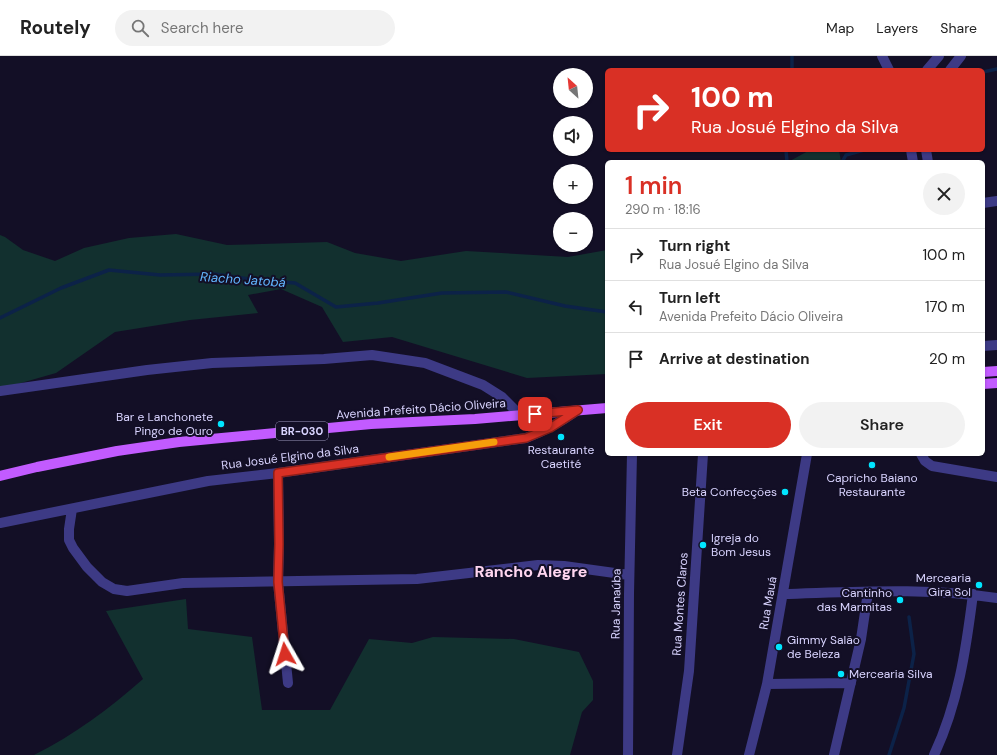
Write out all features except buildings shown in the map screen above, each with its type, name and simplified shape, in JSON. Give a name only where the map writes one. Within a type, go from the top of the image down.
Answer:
[{"type":"main road","points":[[985,372],[997,371]]},
{"type":"main road","points":[[985,384],[997,383]]},
{"type":"main road","name":"Avenida Prefeito Dácio Oliveira","points":[[0,476],[117,451],[179,442],[371,424],[521,416],[605,408]]},
{"type":"street","points":[[882,56],[887,68]]},
{"type":"street","points":[[929,68],[938,56]]},
{"type":"street","points":[[952,68],[961,56]]},
{"type":"street","points":[[985,203],[997,201]]},
{"type":"street","points":[[985,346],[997,345]]},
{"type":"street","points":[[0,391],[198,364],[324,359],[372,355],[425,363],[483,385],[502,397],[521,416]]},
{"type":"street","name":"Rua Josué Elgino da Silva","points":[[0,523],[208,481],[278,473],[526,438],[548,429],[578,410]]},
{"type":"street","name":"Rua Janaúba","points":[[628,755],[629,576],[632,456]]},
{"type":"street","name":"Rua Montes Claros","points":[[677,755],[689,671],[703,456]]},
{"type":"street","name":"Rua Mauá","points":[[749,755],[767,684],[807,456]]},
{"type":"street","points":[[922,456],[925,461],[932,466],[997,477]]},
{"type":"street","points":[[278,473],[278,582],[288,682]]},
{"type":"street","points":[[72,509],[69,540],[73,548],[102,582],[114,589],[127,591],[183,583],[417,579],[538,565],[564,566],[629,576]]},
{"type":"street","points":[[834,755],[861,639],[868,592]]},
{"type":"street","points":[[783,594],[935,592],[973,594],[997,598]]},
{"type":"street","points":[[934,755],[950,718],[959,684],[973,594]]},
{"type":"street","points":[[767,684],[851,683]]},
{"type":"green space","points":[[806,152],[839,152],[841,160],[792,160]]},
{"type":"green space","points":[[176,234],[227,245],[327,242],[355,253],[401,261],[466,251],[568,257],[605,250],[605,374],[527,378],[392,337],[343,342],[322,307],[281,289],[248,295],[258,313],[190,320],[115,332],[56,373],[0,389],[0,235],[23,250],[55,261],[84,248],[129,238]]},
{"type":"green space","points":[[186,599],[188,629],[252,637],[262,710],[330,710],[369,639],[412,643],[433,637],[514,639],[579,652],[593,681],[593,700],[582,712],[570,755],[34,755],[91,721],[143,679],[106,611]]},
{"type":"waterway","points":[[792,56],[792,68]]},
{"type":"waterway","name":"Riacho Jatobá","points":[[985,72],[997,69]]},
{"type":"waterway","points":[[786,152],[787,160]]},
{"type":"waterway","name":"Riacho Jatobá","points":[[843,160],[846,155],[857,152]]},
{"type":"waterway","name":"Riacho Jatobá","points":[[0,318],[61,288],[109,270],[160,275],[215,274],[256,280],[295,283],[336,307],[378,303],[442,293],[506,292],[565,306],[605,312]]},
{"type":"waterway","points":[[889,755],[904,708],[914,654],[909,617]]},
{"type":"slow traffic","points":[[389,457],[494,442]]},
{"type":"place","name":"Bar e Lanchonete Pingo de Ouro","points":[[221,424]]},
{"type":"place","name":"Restaurante Caetité","points":[[561,437]]},
{"type":"place","name":"Capricho Baiano Restaurante","points":[[872,465]]},
{"type":"place","name":"Beta Confecções","points":[[785,492]]},
{"type":"place","name":"Igreja do Bom Jesus","points":[[703,545]]},
{"type":"place","name":"Mercearia Gira Sol","points":[[979,585]]},
{"type":"place","name":"Cantinho das Marmitas","points":[[900,600]]},
{"type":"place","name":"Gimmy Salão de Beleza","points":[[779,647]]},
{"type":"place","name":"Mercearia Silva","points":[[841,674]]},
{"type":"district","name":"Rancho Alegre","points":[[531,571]]},
{"type":"route","points":[[285,654],[278,582],[278,473],[526,438],[558,424],[578,410],[535,414]]}]
